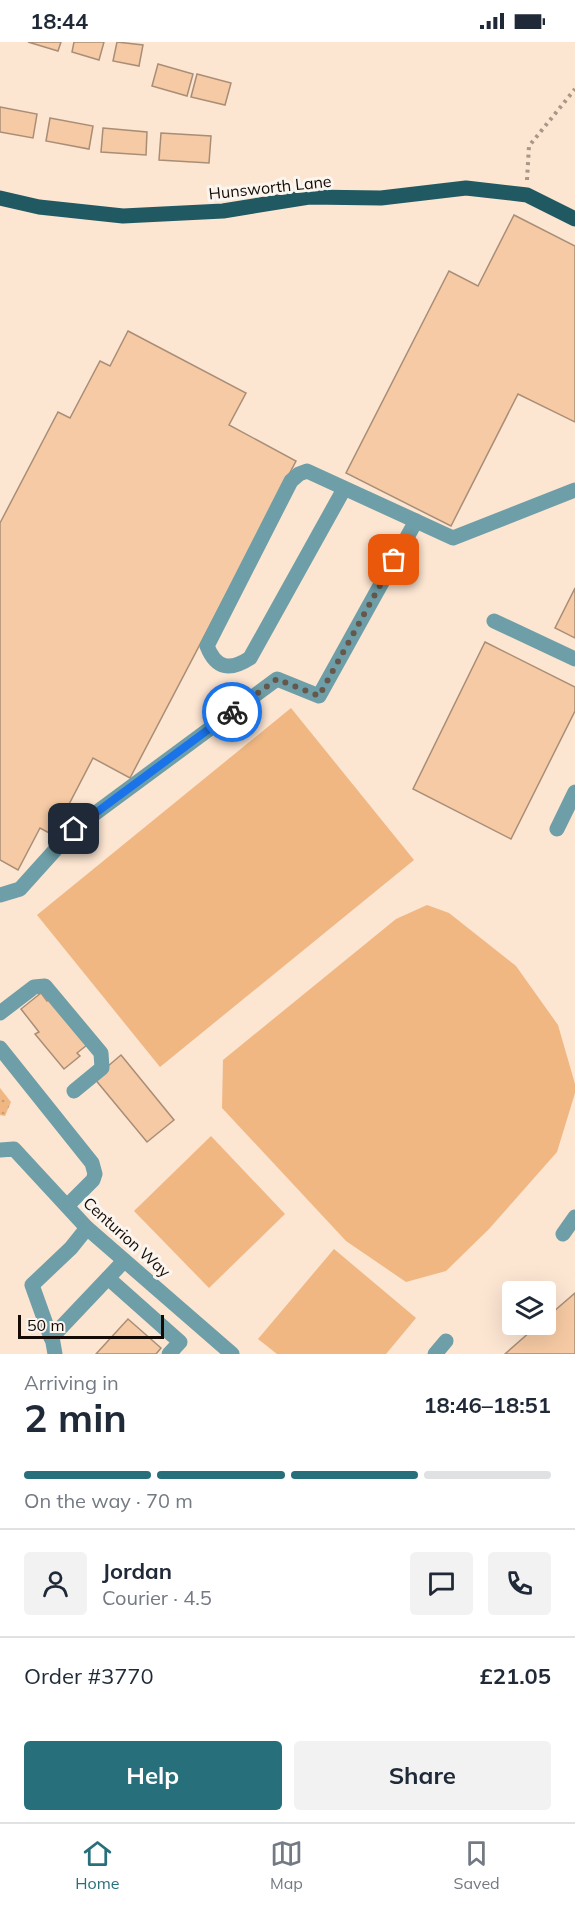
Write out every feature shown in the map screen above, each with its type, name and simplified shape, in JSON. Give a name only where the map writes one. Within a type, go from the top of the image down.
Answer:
[{"type":"main road","name":"Hunsworth Lane","points":[[0,198],[39,207],[123,216],[223,210],[309,197],[381,198],[466,188],[527,195],[575,219]]},
{"type":"street","points":[[344,489],[250,658],[241,664],[223,666],[215,661],[207,646],[291,481],[299,474],[308,471],[453,538],[575,490]]},
{"type":"street","points":[[0,895],[20,889],[74,829],[277,679],[319,696],[416,521]]},
{"type":"street","points":[[494,621],[575,659]]},
{"type":"street","points":[[557,829],[575,792]]},
{"type":"street","points":[[0,1013],[34,987],[45,986],[101,1053],[102,1068],[74,1091]]},
{"type":"street","points":[[0,1048],[92,1163],[95,1174],[93,1180],[67,1206]]},
{"type":"street","name":"Centurion Way","points":[[0,1150],[14,1149],[87,1228],[232,1354]]},
{"type":"street","points":[[563,1234],[575,1217]]},
{"type":"street","points":[[55,1354],[52,1337],[32,1285],[71,1248],[87,1228]]},
{"type":"street","points":[[52,1337],[124,1261]]},
{"type":"street","points":[[108,1278],[180,1342],[169,1354]]},
{"type":"street","points":[[435,1354],[446,1341]]},
{"type":"path","points":[[527,195],[529,146],[575,89]]},
{"type":"shaded area","points":[[291,708],[414,860],[160,1067],[37,915]]},
{"type":"shaded area","points":[[427,905],[449,913],[516,966],[558,1025],[575,1084],[575,1093],[557,1152],[489,1229],[446,1271],[406,1282],[346,1241],[222,1108],[223,1060],[396,919]]},
{"type":"shaded area","points":[[0,1088],[11,1102],[5,1116],[0,1115]]},
{"type":"shaded area","points":[[211,1136],[285,1214],[209,1288],[134,1211]]},
{"type":"shaded area","points":[[334,1249],[416,1318],[386,1354],[277,1354],[258,1339]]},
{"type":"building","points":[[28,42],[61,42],[58,51]]},
{"type":"building","points":[[74,42],[104,42],[99,60],[72,52]]},
{"type":"building","points":[[117,42],[143,45],[139,66],[113,61]]},
{"type":"building","points":[[158,64],[193,74],[187,96],[152,86]]},
{"type":"building","points":[[197,74],[231,83],[225,105],[191,97]]},
{"type":"building","points":[[0,107],[37,114],[33,138],[0,132]]},
{"type":"building","points":[[50,118],[93,126],[89,149],[46,141]]},
{"type":"building","points":[[103,128],[147,132],[146,155],[101,152]]},
{"type":"building","points":[[161,133],[211,136],[209,163],[159,160]]},
{"type":"building","points":[[514,215],[575,246],[575,422],[518,394],[451,526],[346,473],[449,271],[478,286]]},
{"type":"building","points":[[128,331],[246,393],[229,425],[296,461],[130,778],[93,758],[53,835],[40,828],[18,870],[0,860],[0,523],[58,412],[70,418],[100,361],[110,366]]},
{"type":"building","points":[[575,588],[575,638],[555,628]]},
{"type":"building","points":[[485,642],[575,687],[575,711],[511,839],[413,789]]},
{"type":"building","points":[[41,993],[47,1001],[50,999],[87,1045],[77,1053],[80,1056],[64,1069],[35,1034],[39,1032],[21,1009]]},
{"type":"building","points":[[121,1055],[174,1120],[147,1142],[94,1078]]},
{"type":"building","points":[[575,1293],[575,1354],[505,1354],[527,1335],[556,1335],[556,1309]]},
{"type":"building","points":[[128,1319],[161,1348],[156,1354],[96,1354]]},
{"type":"way so far","points":[[232,712],[277,679],[319,696],[394,560]]},
{"type":"route","points":[[74,829],[232,712]]}]
